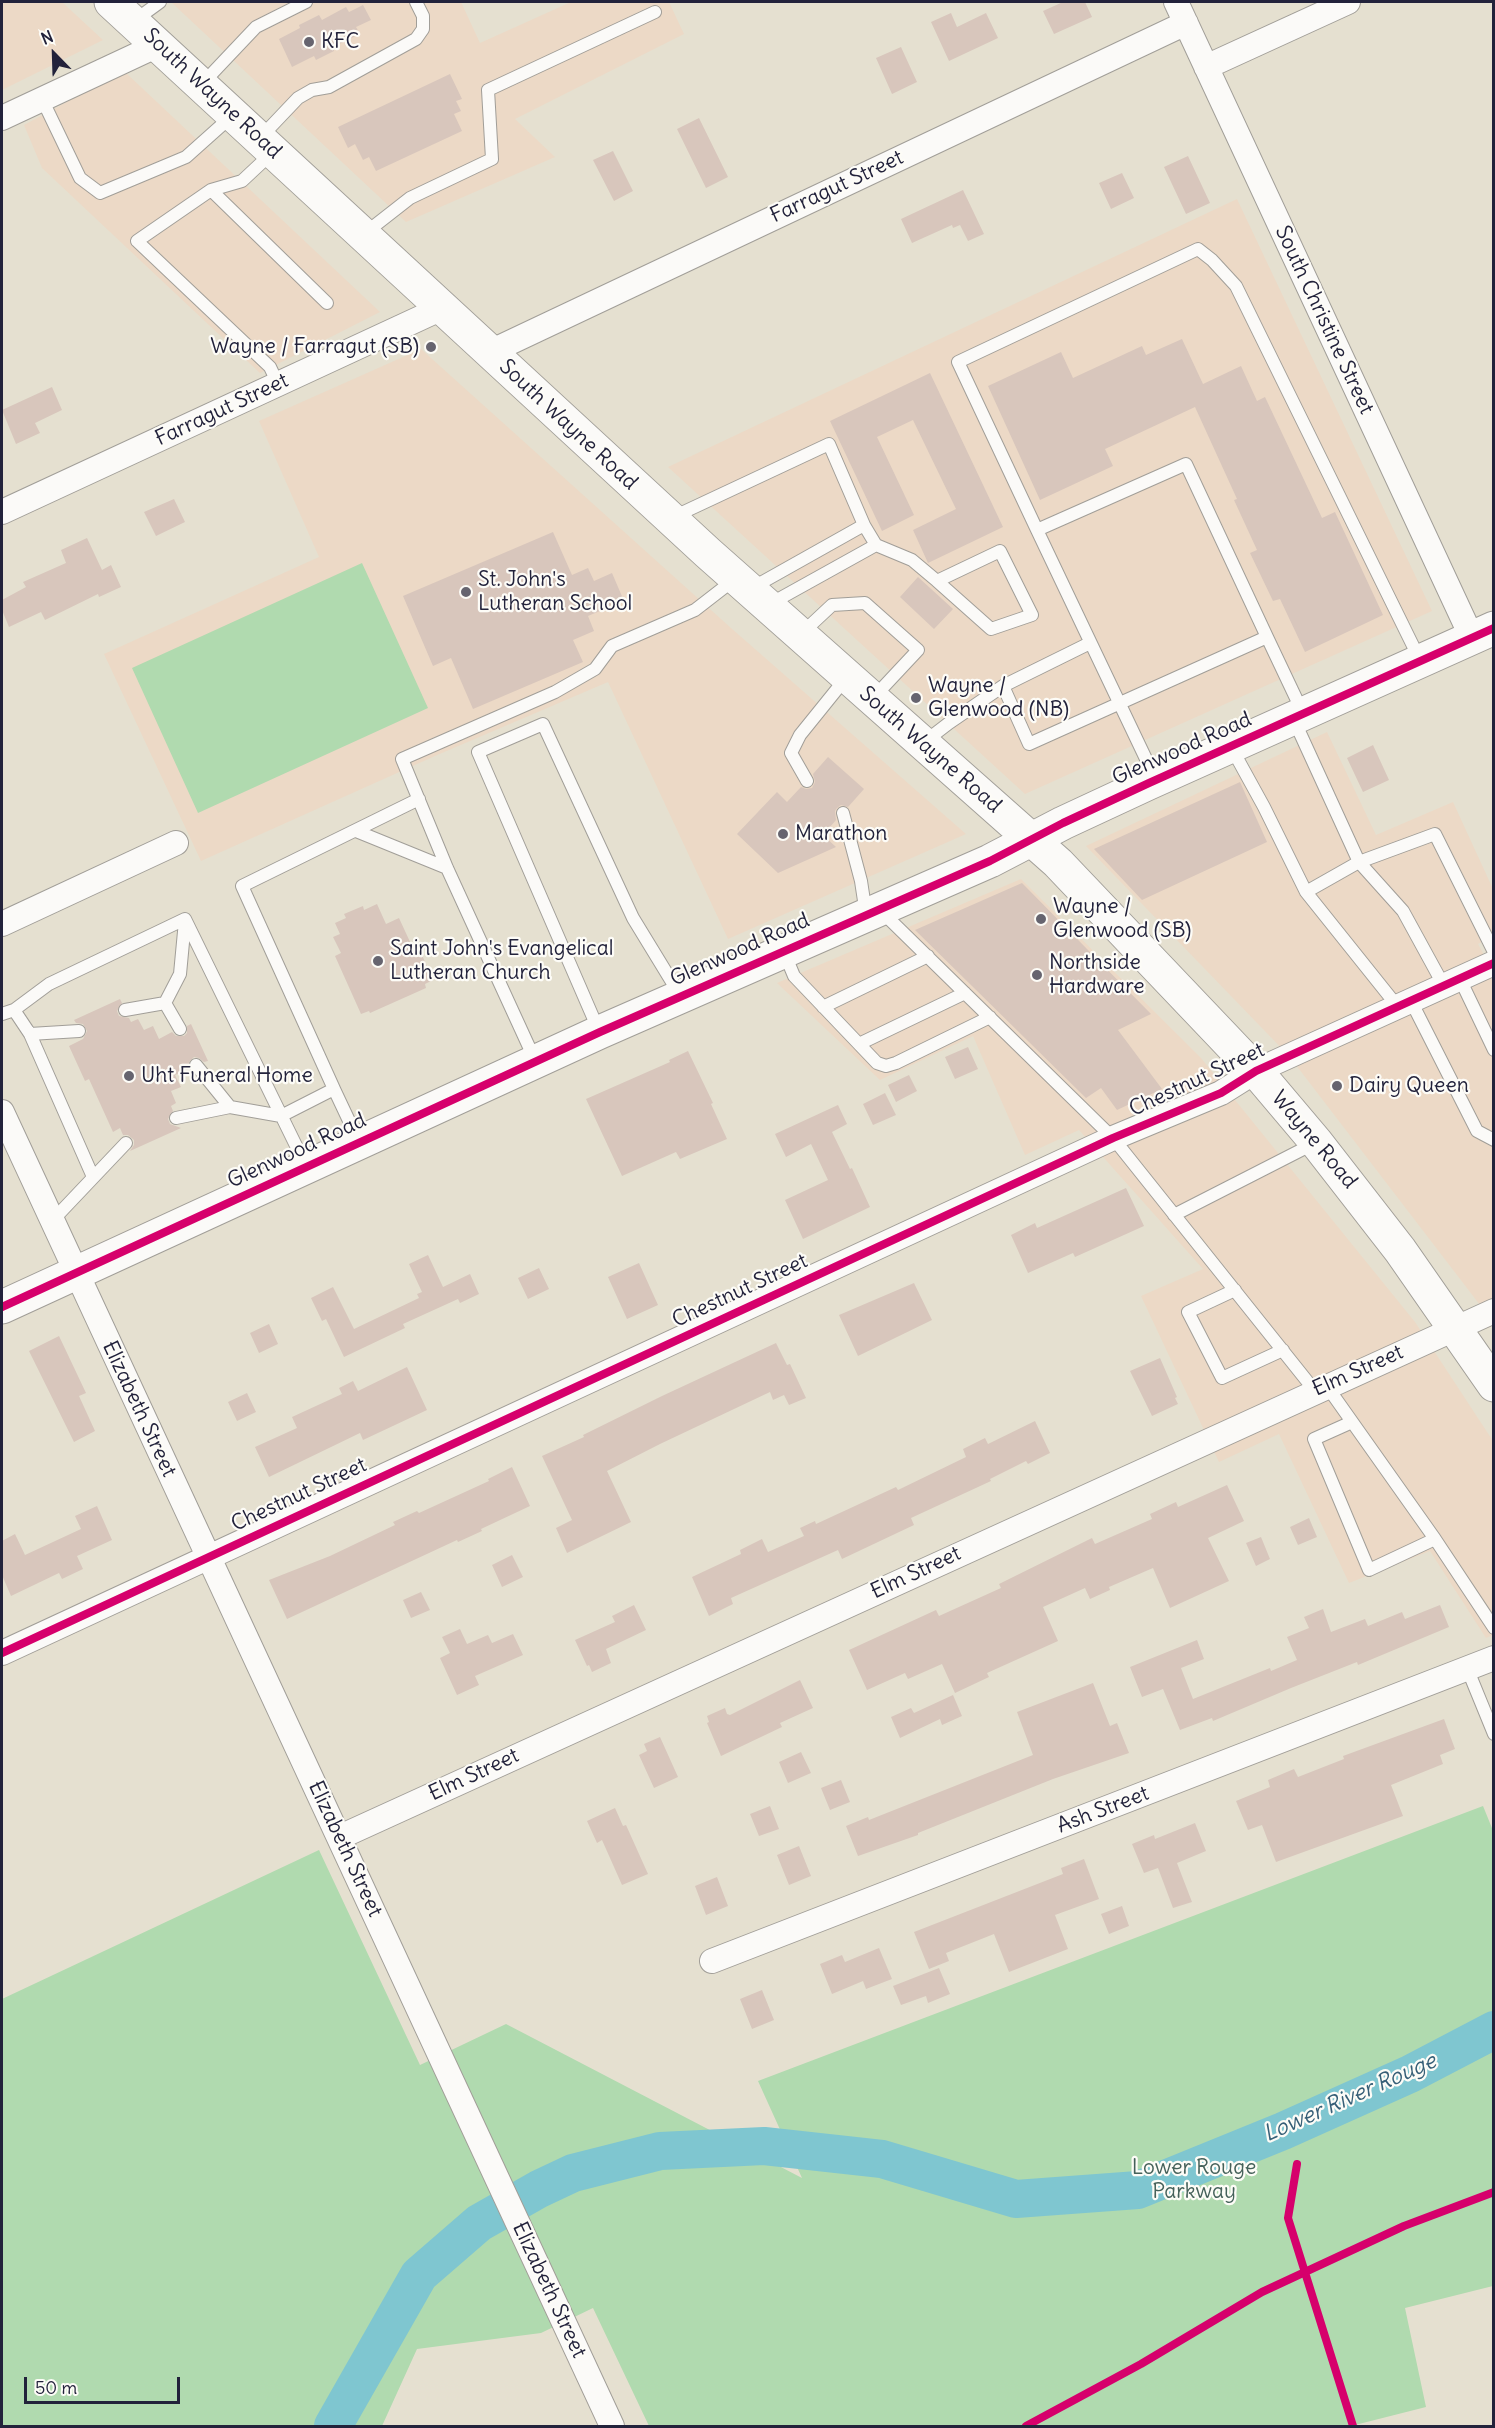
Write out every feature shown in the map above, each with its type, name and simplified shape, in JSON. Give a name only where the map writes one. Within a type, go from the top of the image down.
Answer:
[{"type":"main road","name":"South Wayne Road","points":[[122,12],[670,518],[922,744],[1033,839]]},
{"type":"main road","name":"Glenwood Road","points":[[2,1307],[600,1032],[990,861],[1063,823],[1483,633]]},
{"type":"main road","name":"Wayne Road","points":[[1033,839],[1058,862],[1256,1071],[1316,1142],[1400,1250],[1494,1386]]},
{"type":"street","points":[[1206,67],[1348,2]]},
{"type":"street","name":"South Christine Street","points":[[1181,12],[1483,633]]},
{"type":"street","name":"Farragut Street","points":[[489,352],[1181,12]]},
{"type":"street","points":[[2,118],[158,45]]},
{"type":"street","name":"Farragut Street","points":[[2,512],[442,308]]},
{"type":"street","points":[[2,924],[176,843]]},
{"type":"street","name":"Chestnut Street","points":[[2,1653],[1113,1138],[1221,1093],[1256,1071],[1494,963]]},
{"type":"street","name":"Elizabeth Street","points":[[2,1112],[612,2427]]},
{"type":"street","name":"Elm Street","points":[[340,1837],[1494,1311]]},
{"type":"street","name":"Ash Street","points":[[712,1961],[1494,1658]]},
{"type":"lane","points":[[122,12],[160,2]]},
{"type":"lane","points":[[201,85],[256,27],[306,2]]},
{"type":"lane","points":[[278,384],[270,367],[137,241],[211,190],[242,181],[298,98],[312,90],[329,87],[416,39],[423,30],[423,16],[416,2]]},
{"type":"lane","points":[[363,234],[410,198],[492,159],[489,90],[655,12]]},
{"type":"lane","points":[[42,99],[80,178],[100,193],[186,157],[234,115]]},
{"type":"lane","points":[[211,190],[327,303]]},
{"type":"lane","points":[[1156,781],[958,362],[1198,249],[1212,260],[1236,286],[1420,661]]},
{"type":"lane","points":[[670,518],[829,444],[864,525],[876,545],[912,560],[991,629],[1032,615],[1000,551],[937,581]]},
{"type":"lane","points":[[1037,530],[1186,464],[1267,637],[1359,862],[1403,911],[1452,982],[1494,1050]]},
{"type":"lane","points":[[751,591],[864,525]]},
{"type":"lane","points":[[536,1061],[447,868],[402,759],[555,692],[595,669],[612,646],[695,610],[876,545]]},
{"type":"lane","points":[[800,635],[832,605],[865,603],[918,650],[872,699]]},
{"type":"lane","points":[[1003,686],[1029,744],[1118,702],[1267,637]]},
{"type":"lane","points":[[922,744],[1003,686],[1090,642]]},
{"type":"lane","points":[[807,781],[791,753],[800,735],[847,677]]},
{"type":"lane","points":[[600,1032],[478,752],[543,724],[633,918],[680,996]]},
{"type":"lane","points":[[1231,746],[1306,892],[1405,1004],[1477,1131],[1494,1140]]},
{"type":"lane","points":[[359,1142],[242,886],[419,799]]},
{"type":"lane","points":[[843,813],[861,881],[873,912],[928,956],[1113,1138],[1283,1350],[1353,1422],[1494,1628]]},
{"type":"lane","points":[[356,831],[447,868]]},
{"type":"lane","points":[[1306,892],[1359,862],[1435,834],[1494,952]]},
{"type":"lane","points":[[165,1003],[180,974],[185,919]]},
{"type":"lane","points":[[2,1014],[14,1010],[50,984],[185,919]]},
{"type":"lane","points":[[185,919],[306,1167]]},
{"type":"lane","points":[[783,951],[794,976],[877,1063],[886,1066],[990,1017]]},
{"type":"lane","points":[[823,1007],[928,956]]},
{"type":"lane","points":[[858,1044],[964,993]]},
{"type":"lane","points":[[125,1010],[165,1003]]},
{"type":"lane","points":[[165,1003],[180,1029]]},
{"type":"lane","points":[[14,1010],[30,1034],[93,1177]]},
{"type":"lane","points":[[30,1034],[79,1031]]},
{"type":"lane","points":[[196,1065],[230,1107]]},
{"type":"lane","points":[[176,1118],[230,1107],[281,1116],[334,1089]]},
{"type":"lane","points":[[1174,1215],[1316,1142]]},
{"type":"lane","points":[[52,1221],[126,1143]]},
{"type":"lane","points":[[1235,1290],[1188,1312],[1222,1378],[1283,1350]]},
{"type":"lane","points":[[1353,1422],[1314,1439],[1369,1570],[1435,1539]]},
{"type":"lane","points":[[1467,1668],[1494,1734]]},
{"type":"shaded area","points":[[2,2],[62,2],[103,40],[2,90]]},
{"type":"shaded area","points":[[171,2],[461,2],[480,43],[571,2],[669,2],[684,34],[515,119],[555,157],[406,222]]},
{"type":"shaded area","points":[[124,71],[380,312],[260,373],[42,168],[24,125]]},
{"type":"shaded area","points":[[1237,199],[1432,611],[1025,794],[668,467]]},
{"type":"shaded area","name":"St. John's Lutheran School","points":[[421,349],[731,628],[966,834],[728,939],[608,682],[435,756],[201,861],[104,654],[319,557],[259,421]]},
{"type":"shaded area","points":[[1327,732],[1376,835],[1453,802],[1493,889],[1493,936],[1478,944],[1494,973],[1493,1322],[1289,1056],[1086,846]]},
{"type":"shaded area","points":[[1021,879],[1201,1058],[1415,1322],[1493,1441],[1493,1635],[1486,1638],[1430,1551],[1349,1583],[1279,1434],[1219,1462],[1141,1296],[1203,1269],[1079,1130],[1025,1155],[973,1036],[880,1080],[777,983]]},
{"type":"green space","points":[[362,563],[428,708],[198,813],[132,668]]},
{"type":"green space","name":"Lower Rouge Parkway","points":[[1483,1806],[1494,1833],[1493,2286],[1405,2308],[1426,2407],[1351,2426],[649,2426],[593,2308],[541,2333],[417,2349],[382,2426],[2,2426],[2,1999],[319,1850],[420,2065],[506,2024],[802,2178],[758,2081]]},
{"type":"building","points":[[1063,2],[1085,2],[1092,17],[1054,34],[1043,11]]},
{"type":"building","points":[[363,5],[371,20],[356,27],[360,34],[333,47],[334,51],[316,60],[314,56],[292,67],[279,39],[319,15],[322,20],[346,7],[349,12]]},
{"type":"building","points":[[951,13],[957,27],[986,13],[998,38],[949,61],[931,22]]},
{"type":"building","points":[[901,47],[917,82],[892,94],[876,58]]},
{"type":"building","points":[[450,74],[462,99],[456,101],[461,111],[454,114],[462,131],[376,171],[369,157],[363,160],[355,144],[348,148],[338,127]]},
{"type":"building","points":[[699,118],[728,177],[706,188],[677,129]]},
{"type":"building","points":[[613,151],[633,191],[614,201],[593,160]]},
{"type":"building","points":[[1188,156],[1210,203],[1186,214],[1164,167]]},
{"type":"building","points":[[1122,173],[1134,198],[1111,209],[1099,183]]},
{"type":"building","points":[[963,190],[984,234],[968,241],[960,225],[953,228],[952,225],[912,243],[901,219]]},
{"type":"building","points":[[1182,339],[1203,384],[1241,366],[1257,401],[1265,397],[1322,518],[1335,512],[1383,615],[1305,652],[1280,599],[1273,601],[1250,553],[1257,550],[1234,500],[1237,499],[1195,407],[1105,449],[1113,466],[1040,500],[988,386],[1061,352],[1073,378],[1142,346],[1146,355]]},
{"type":"building","points":[[930,373],[1003,527],[928,563],[913,530],[956,509],[913,420],[877,437],[914,515],[882,531],[830,421]]},
{"type":"building","points":[[52,387],[62,410],[35,423],[40,433],[16,444],[2,410]]},
{"type":"building","points":[[174,499],[185,522],[156,536],[144,512]]},
{"type":"building","points":[[553,532],[572,575],[588,568],[594,581],[612,573],[624,601],[588,616],[594,631],[573,640],[583,662],[473,709],[451,658],[433,666],[403,596]]},
{"type":"building","points":[[87,538],[102,570],[111,565],[121,587],[99,597],[98,594],[45,620],[41,612],[9,627],[2,610],[2,600],[26,587],[23,582],[66,563],[61,550]]},
{"type":"building","points":[[918,577],[953,609],[934,629],[900,597]]},
{"type":"building","points":[[1373,745],[1389,780],[1363,792],[1347,758]]},
{"type":"building","points":[[828,757],[864,789],[848,807],[841,805],[837,808],[836,820],[823,835],[836,847],[778,873],[737,834],[777,792],[787,802],[801,787],[812,788],[815,782],[813,774]]},
{"type":"building","points":[[1240,782],[1267,842],[1142,900],[1094,849]]},
{"type":"building","name":"Northside Hardware","points":[[1022,883],[1151,1014],[1118,1030],[1162,1089],[1117,1110],[1101,1088],[1086,1098],[915,930]]},
{"type":"building","name":"Saint John's Evangelical Lutheran Church","points":[[377,904],[386,924],[399,918],[417,957],[422,955],[433,980],[425,984],[426,988],[370,1013],[369,1011],[361,1014],[335,956],[341,953],[333,937],[340,934],[335,923],[346,918],[344,914],[363,906],[364,910]]},
{"type":"building","name":"Uht Funeral Home","points":[[120,999],[122,1003],[117,1011],[119,1016],[129,1018],[131,1022],[138,1019],[144,1030],[153,1026],[159,1039],[172,1032],[176,1036],[184,1036],[187,1033],[187,1026],[191,1024],[208,1061],[204,1062],[194,1057],[189,1062],[189,1069],[175,1075],[181,1087],[171,1091],[176,1103],[171,1106],[173,1111],[168,1119],[170,1124],[181,1128],[130,1151],[134,1140],[128,1135],[123,1135],[120,1128],[113,1132],[89,1079],[85,1081],[69,1046],[83,1039],[87,1031],[83,1024],[76,1023],[74,1020]]},
{"type":"building","points":[[968,1047],[978,1069],[955,1079],[945,1057]]},
{"type":"building","points":[[688,1051],[727,1139],[680,1159],[676,1152],[622,1176],[586,1099],[670,1062],[669,1060]]},
{"type":"building","points":[[909,1075],[917,1091],[896,1102],[888,1085]]},
{"type":"building","points":[[885,1093],[896,1115],[873,1125],[863,1104]]},
{"type":"building","points":[[838,1105],[847,1124],[832,1132],[870,1207],[803,1239],[785,1200],[828,1180],[811,1144],[786,1157],[775,1134]]},
{"type":"building","points":[[1126,1188],[1144,1226],[1075,1257],[1073,1253],[1028,1273],[1011,1235],[1035,1223],[1037,1228]]},
{"type":"building","points":[[428,1255],[443,1287],[470,1274],[479,1294],[460,1303],[458,1299],[403,1324],[405,1328],[344,1357],[326,1319],[322,1321],[311,1298],[333,1287],[354,1329],[419,1298],[417,1294],[422,1292],[409,1264]]},
{"type":"building","points":[[639,1263],[658,1305],[627,1319],[608,1277]]},
{"type":"building","points":[[539,1268],[549,1289],[528,1299],[518,1278]]},
{"type":"building","points":[[914,1283],[932,1320],[858,1356],[839,1315]]},
{"type":"building","points":[[269,1324],[278,1344],[259,1353],[250,1333]]},
{"type":"building","points":[[59,1336],[86,1393],[79,1396],[95,1431],[74,1442],[29,1351]]},
{"type":"building","points":[[776,1343],[787,1365],[790,1364],[806,1398],[789,1405],[784,1395],[773,1400],[770,1392],[607,1471],[631,1522],[567,1553],[556,1528],[572,1520],[542,1456],[662,1396]]},
{"type":"building","points":[[1160,1358],[1178,1404],[1152,1416],[1130,1371]]},
{"type":"building","points":[[407,1367],[427,1410],[363,1440],[360,1433],[269,1477],[255,1447],[297,1428],[292,1417],[342,1394],[339,1388],[353,1381],[358,1391]]},
{"type":"building","points":[[247,1393],[256,1412],[237,1421],[228,1402]]},
{"type":"building","points":[[1035,1421],[1050,1453],[1028,1464],[1026,1461],[990,1479],[991,1481],[911,1518],[914,1525],[842,1559],[838,1550],[731,1598],[733,1604],[709,1616],[692,1577],[741,1554],[740,1550],[762,1539],[768,1552],[804,1536],[800,1528],[815,1521],[816,1524],[896,1487],[898,1490],[966,1457],[963,1449],[985,1438],[988,1444]]},
{"type":"building","points":[[512,1467],[530,1506],[481,1529],[482,1531],[458,1542],[457,1540],[287,1619],[269,1580],[330,1556],[395,1525],[393,1522],[417,1511],[419,1513],[489,1481],[488,1479]]},
{"type":"building","points":[[1227,1485],[1244,1521],[1208,1538],[1229,1581],[1170,1608],[1153,1568],[1109,1587],[1110,1590],[1090,1599],[1085,1588],[1043,1607],[1058,1641],[987,1673],[989,1677],[955,1693],[942,1664],[908,1679],[905,1673],[867,1690],[849,1650],[936,1610],[939,1616],[1001,1588],[999,1584],[1092,1538],[1095,1544],[1152,1519],[1150,1514],[1176,1502],[1178,1507]]},
{"type":"building","points":[[97,1506],[112,1540],[77,1556],[83,1569],[62,1579],[59,1573],[11,1596],[2,1575],[2,1541],[15,1534],[25,1555],[81,1529],[75,1516]]},
{"type":"building","points":[[1309,1518],[1317,1537],[1298,1545],[1290,1527]]},
{"type":"building","points":[[1261,1537],[1270,1559],[1256,1566],[1246,1543]]},
{"type":"building","points":[[512,1555],[523,1577],[502,1587],[492,1565]]},
{"type":"building","points":[[421,1592],[430,1610],[411,1618],[403,1600]]},
{"type":"building","points":[[634,1605],[646,1630],[606,1649],[611,1663],[592,1672],[575,1640],[615,1622],[612,1616]]},
{"type":"building","points":[[1440,1605],[1449,1627],[1213,1721],[1212,1718],[1180,1730],[1163,1689],[1142,1697],[1130,1667],[1197,1640],[1204,1659],[1181,1668],[1193,1699],[1270,1668],[1271,1671],[1297,1660],[1287,1637],[1309,1628],[1304,1617],[1323,1609],[1331,1632],[1365,1619],[1368,1626],[1402,1612],[1405,1619]]},
{"type":"building","points":[[460,1629],[467,1644],[488,1635],[492,1643],[513,1634],[523,1655],[475,1676],[479,1685],[457,1695],[440,1658],[450,1653],[442,1637]]},
{"type":"building","points":[[800,1680],[813,1708],[780,1723],[782,1727],[721,1756],[707,1723],[709,1722],[707,1716],[725,1708],[727,1714],[730,1715]]},
{"type":"building","points":[[1093,1683],[1110,1726],[1117,1723],[1129,1753],[1053,1779],[918,1833],[918,1835],[858,1856],[846,1826],[868,1817],[869,1820],[1033,1755],[1017,1712]]},
{"type":"building","points":[[953,1695],[962,1716],[942,1725],[940,1719],[900,1738],[891,1717],[911,1708],[914,1713]]},
{"type":"building","points":[[1444,1719],[1455,1749],[1440,1755],[1443,1764],[1391,1785],[1403,1816],[1276,1862],[1262,1825],[1248,1830],[1236,1801],[1270,1787],[1268,1780],[1294,1769],[1298,1777],[1344,1759],[1343,1756]]},
{"type":"building","points":[[660,1737],[678,1777],[654,1788],[639,1755],[647,1751],[644,1744]]},
{"type":"building","points":[[801,1752],[811,1773],[788,1783],[779,1762]]},
{"type":"building","points":[[841,1780],[850,1802],[830,1810],[821,1788]]},
{"type":"building","points":[[770,1806],[779,1829],[759,1836],[750,1814]]},
{"type":"building","points":[[615,1808],[623,1826],[626,1825],[648,1874],[622,1885],[602,1840],[597,1843],[587,1821]]},
{"type":"building","points":[[1195,1823],[1206,1851],[1177,1863],[1192,1902],[1173,1908],[1158,1868],[1144,1873],[1132,1844],[1154,1835],[1155,1839]]},
{"type":"building","points":[[799,1846],[811,1876],[789,1885],[777,1855]]},
{"type":"building","points":[[1084,1859],[1099,1899],[1055,1915],[1068,1949],[1009,1972],[994,1934],[946,1953],[949,1961],[929,1969],[914,1932],[1063,1874],[1061,1868]]},
{"type":"building","points":[[717,1877],[728,1906],[706,1915],[695,1886]]},
{"type":"building","points":[[1122,1906],[1129,1926],[1109,1934],[1101,1914]]},
{"type":"building","points":[[879,1948],[892,1979],[866,1989],[863,1981],[832,1994],[820,1964],[842,1955],[845,1962]]},
{"type":"building","points":[[939,1968],[950,1994],[928,2003],[926,1996],[901,2005],[893,1986]]},
{"type":"building","points":[[762,1990],[774,2020],[752,2029],[740,1999]]},
{"type":"waterway","name":"Lower River Rouge","points":[[333,2426],[419,2275],[479,2223],[539,2189],[573,2173],[660,2151],[764,2146],[882,2159],[1016,2199],[1138,2190],[1283,2131],[1410,2074],[1494,2030]]},
{"type":"cycle path","points":[[2,1307],[600,1032],[990,861],[1063,823],[1149,783],[1494,628]]},
{"type":"cycle path","points":[[2,1653],[1113,1138],[1221,1093],[1256,1071],[1494,963]]},
{"type":"cycle path","points":[[1297,2164],[1288,2218],[1353,2426]]},
{"type":"cycle path","points":[[1026,2426],[1141,2364],[1262,2292],[1404,2226],[1494,2192]]},
{"type":"place","name":"KFC","points":[[309,42]]},
{"type":"place","name":"Wayne / Farragut (SB)","points":[[431,347]]},
{"type":"place","name":"St. John's Lutheran School","points":[[466,592]]},
{"type":"place","name":"Wayne / Glenwood (NB)","points":[[916,698]]},
{"type":"place","name":"Marathon","points":[[783,834]]},
{"type":"place","name":"Wayne / Glenwood (SB)","points":[[1041,919]]},
{"type":"place","name":"Saint John's Evangelical Lutheran Church","points":[[378,961]]},
{"type":"place","name":"Northside Hardware","points":[[1037,975]]},
{"type":"place","name":"Uht Funeral Home","points":[[129,1076]]},
{"type":"place","name":"Dairy Queen","points":[[1337,1086]]}]
